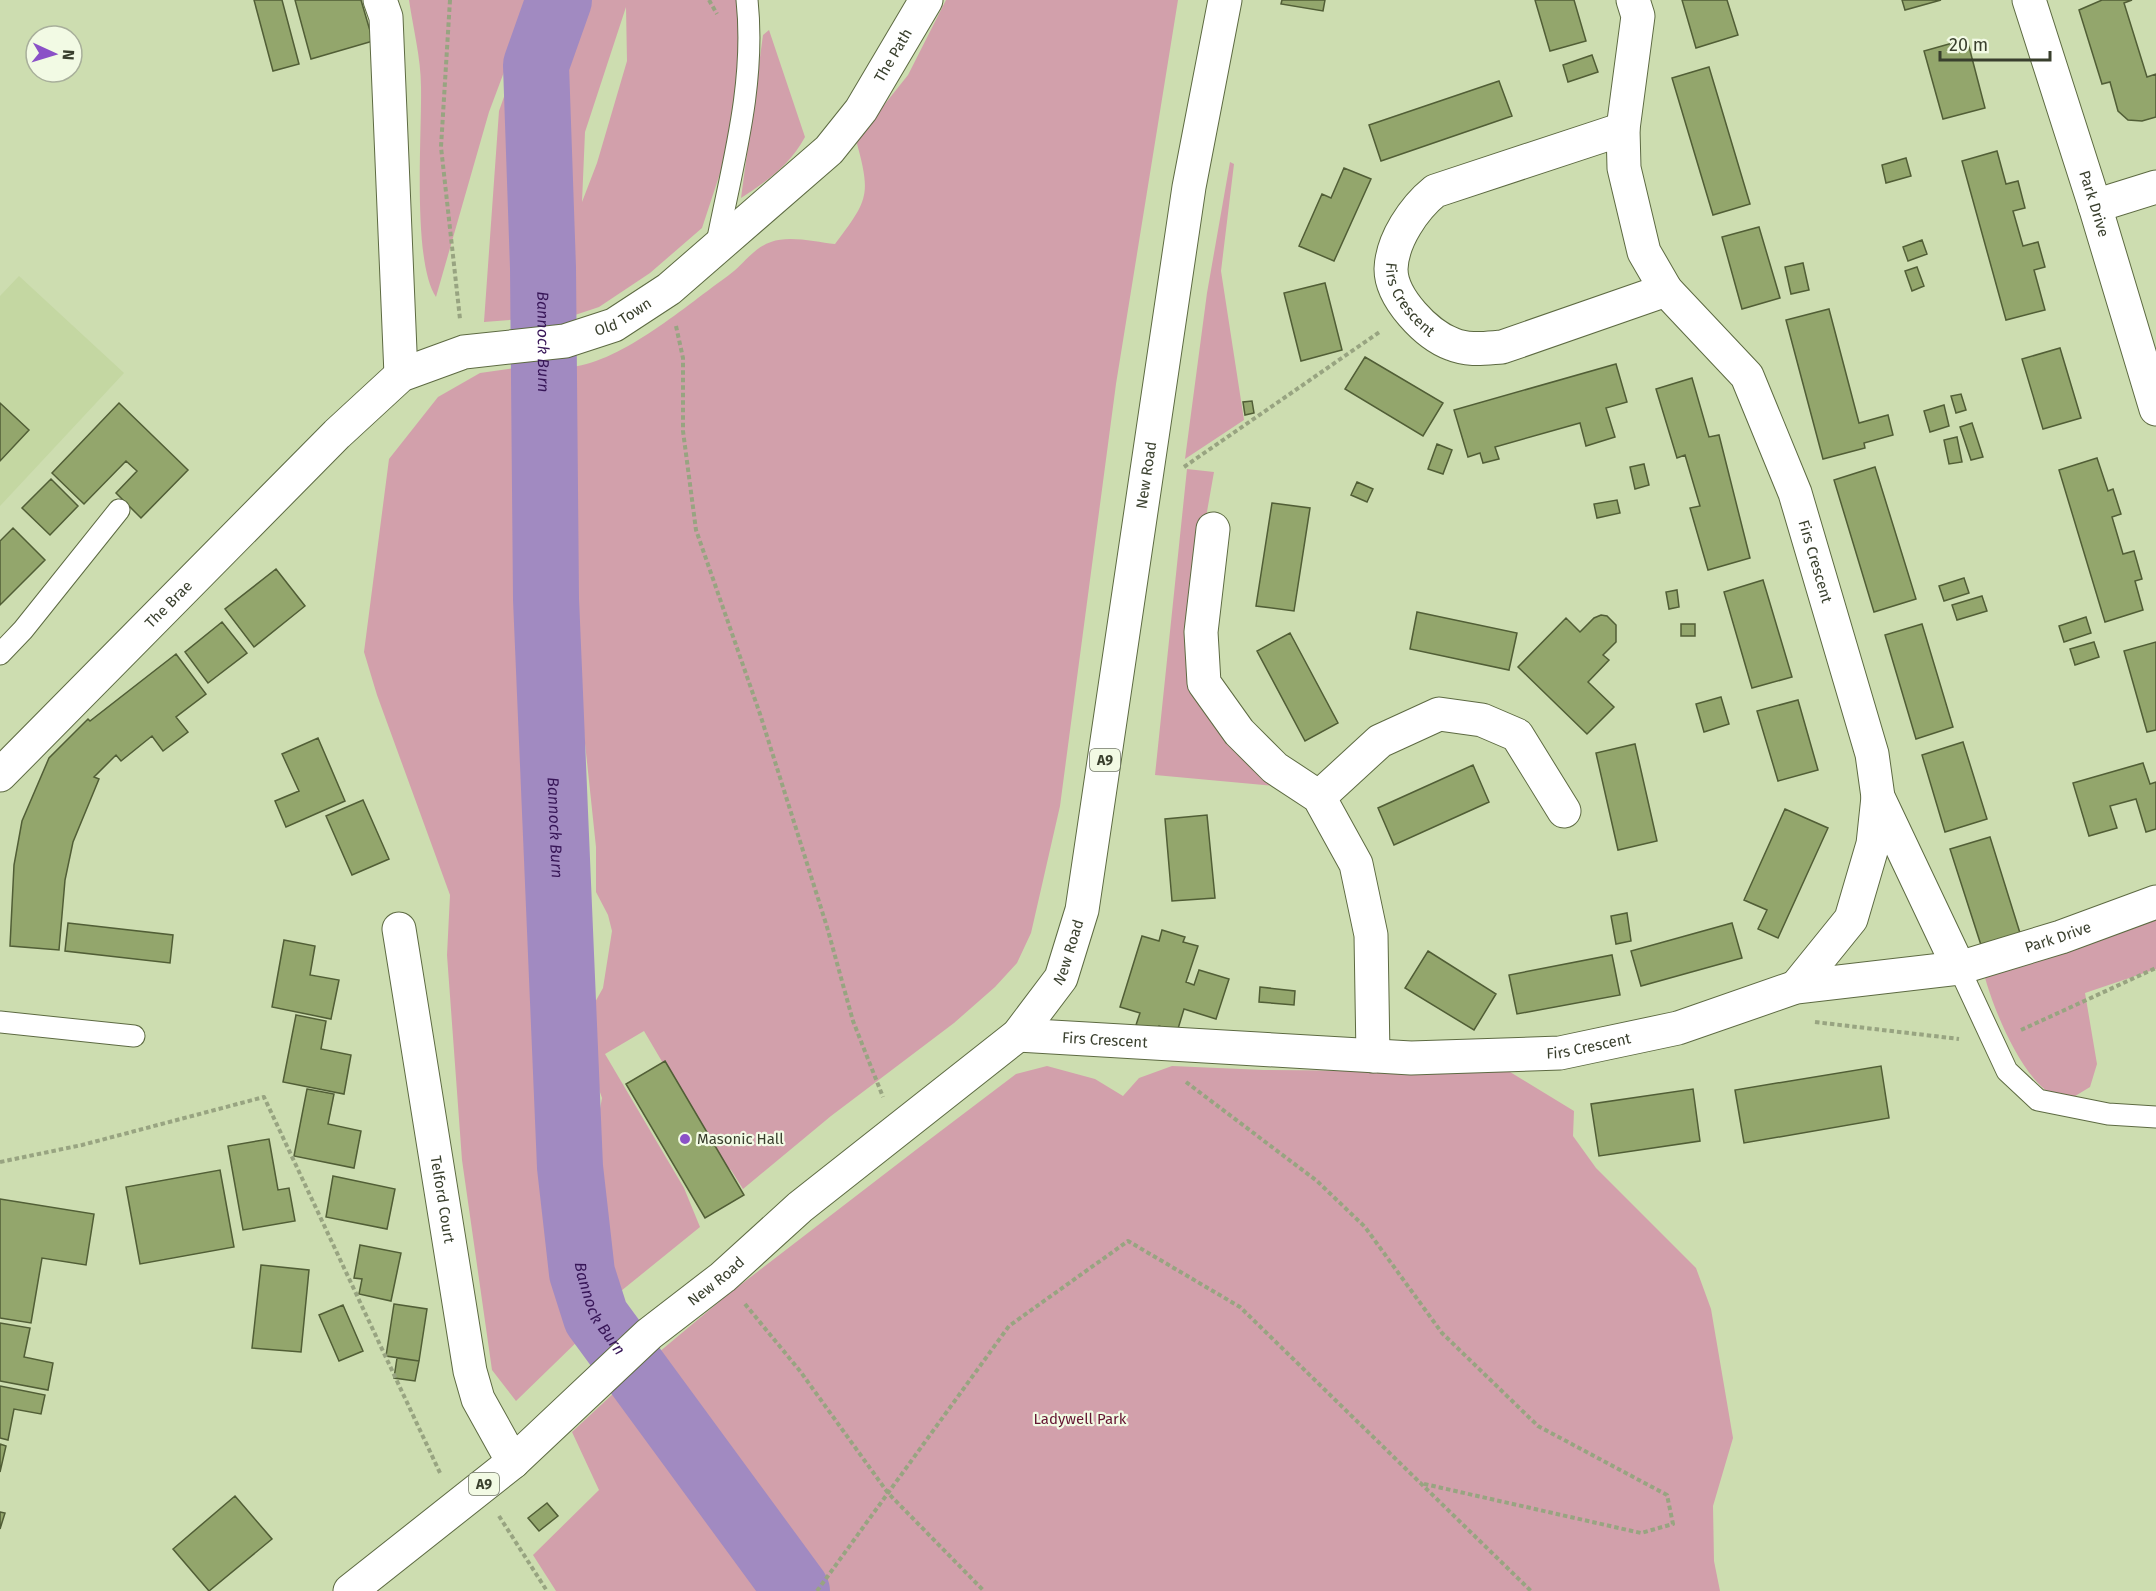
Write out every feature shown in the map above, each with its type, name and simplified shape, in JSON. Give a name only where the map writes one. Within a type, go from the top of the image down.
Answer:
[{"type":"street","points":[[380,0],[386,17],[401,375]]},
{"type":"street","name":"The Path","points":[[861,110],[926,0]]},
{"type":"street","name":"New Road","points":[[350,1591],[513,1462],[649,1334],[723,1277],[800,1207],[1018,1035],[1061,978],[1082,910],[1189,187],[1225,0]]},
{"type":"street","name":"Firs Crescent","points":[[1633,0],[1638,16],[1623,129],[1624,168],[1644,252],[1666,290],[1747,376],[1795,493],[1872,754],[1878,797],[1873,844],[1851,919],[1796,987]]},
{"type":"street","name":"Park Drive","points":[[2029,0],[2096,206],[2156,409]]},
{"type":"street","name":"Old Town","points":[[337,434],[401,375],[464,352],[565,341],[614,325],[669,289],[829,150],[861,110]]},
{"type":"street","name":"Firs Crescent","points":[[1623,129],[1435,191],[1425,199],[1404,229],[1391,270],[1396,287],[1409,312],[1452,344],[1478,349],[1502,346],[1666,290]]},
{"type":"street","points":[[2096,206],[2156,187]]},
{"type":"street","name":"The Brae","points":[[0,776],[337,434]]},
{"type":"street","points":[[1213,529],[1201,632],[1204,683],[1239,732],[1275,768],[1319,797],[1356,864],[1371,935],[1372,1056]]},
{"type":"street","points":[[1319,797],[1380,741],[1438,714],[1482,720],[1517,735],[1564,811]]},
{"type":"street","name":"Firs Crescent","points":[[1018,1035],[1412,1058],[1560,1053],[1678,1028],[1796,987],[1959,968],[1878,797]]},
{"type":"street","name":"Park Drive","points":[[1959,968],[2061,937],[2156,902]]},
{"type":"street","name":"Telford Court","points":[[399,929],[470,1371],[478,1400],[513,1462]]},
{"type":"lane","points":[[716,248],[741,131],[751,37],[747,0]]},
{"type":"lane","points":[[0,654],[23,630],[119,510]]},
{"type":"lane","points":[[1959,968],[2007,1071],[2038,1100],[2108,1114],[2156,1117]]},
{"type":"lane","points":[[0,1022],[134,1036]]},
{"type":"path","points":[[450,0],[441,147],[464,352]]},
{"type":"path","points":[[669,289],[683,358],[683,431],[696,530],[760,714],[827,927],[853,1022],[896,1131]]},
{"type":"path","points":[[1144,494],[1409,312]]},
{"type":"path","points":[[1806,1021],[1994,1043],[2156,968]]},
{"type":"path","points":[[1182,1079],[1317,1181],[1365,1227],[1442,1333],[1538,1426],[1667,1495],[1673,1524],[1641,1533],[1419,1483]]},
{"type":"path","points":[[0,1162],[82,1145],[264,1096],[468,1496],[547,1591]]},
{"type":"path","points":[[817,1591],[1010,1326],[1128,1241],[1240,1307],[1531,1591]]},
{"type":"path","points":[[723,1277],[800,1371],[888,1493],[984,1591]]},
{"type":"shaded area","points":[[19,276],[124,373],[0,506],[0,296]]},
{"type":"green space","points":[[409,0],[531,0],[489,112],[436,297],[429,280],[421,227],[421,76]]},
{"type":"green space","points":[[538,0],[742,0],[744,21],[730,143],[702,228],[650,273],[599,307],[560,320],[558,316],[484,322],[499,111]],"holes":[[[626,7],[627,61],[597,163],[582,202],[585,132]]]},
{"type":"green space","points":[[946,0],[1178,0],[1116,384],[1060,806],[1031,933],[1017,963],[995,987],[954,1023],[831,1116],[743,1189],[731,1170],[723,1165],[644,1031],[605,1054],[684,1188],[700,1227],[621,1291],[607,1275],[590,1220],[592,1154],[602,1098],[585,1049],[594,1004],[603,988],[612,931],[608,915],[596,892],[596,847],[573,630],[571,580],[578,529],[567,485],[572,367],[592,363],[612,354],[654,330],[729,275],[753,253],[771,242],[786,239],[835,244],[855,216],[864,196],[864,173],[856,140],[908,75]]},
{"type":"green space","points":[[769,30],[805,137],[785,164],[769,179],[741,198],[763,35]]},
{"type":"green space","points":[[1230,162],[1234,164],[1221,271],[1244,420],[1185,459],[1207,293]]},
{"type":"green space","points":[[528,366],[534,416],[524,670],[529,756],[554,991],[561,1242],[570,1294],[585,1334],[516,1401],[492,1370],[462,1160],[447,955],[450,895],[377,695],[364,652],[389,459],[438,397],[480,373]]},
{"type":"green space","points":[[1187,469],[1214,472],[1196,574],[1191,656],[1286,787],[1155,775]]},
{"type":"green space","points":[[2156,917],[2156,969],[2085,993],[2097,1064],[2090,1087],[2067,1101],[2047,1091],[2032,1077],[2015,1050],[1999,1018],[1984,974]]},
{"type":"green space","name":"Ladywell Park","points":[[1047,1066],[1095,1079],[1123,1096],[1139,1078],[1172,1066],[1264,1070],[1510,1072],[1574,1111],[1573,1136],[1596,1168],[1696,1268],[1711,1309],[1733,1438],[1713,1506],[1714,1561],[1720,1591],[556,1591],[533,1555],[599,1490],[572,1432],[646,1363],[726,1296],[1016,1074]]},
{"type":"building","points":[[254,0],[282,0],[299,64],[273,71]]},
{"type":"building","points":[[295,0],[361,0],[373,41],[311,59]]},
{"type":"building","points":[[1282,0],[1325,0],[1323,11],[1281,4]]},
{"type":"building","points":[[1535,0],[1574,0],[1586,41],[1550,51]]},
{"type":"building","points":[[1682,0],[1727,0],[1738,35],[1696,48]]},
{"type":"building","points":[[1902,0],[1941,0],[1905,10]]},
{"type":"building","points":[[2102,0],[2132,0],[2124,3],[2147,77],[2156,74],[2156,117],[2142,121],[2128,120],[2118,111],[2110,82],[2102,84],[2079,10]]},
{"type":"building","points":[[1967,39],[1985,108],[1943,119],[1924,51]]},
{"type":"building","points":[[1592,55],[1598,72],[1568,82],[1563,65]]},
{"type":"building","points":[[1709,67],[1750,204],[1713,215],[1672,78]]},
{"type":"building","points":[[1499,81],[1512,116],[1381,161],[1369,125]]},
{"type":"building","points":[[1997,151],[2006,184],[2018,181],[2025,208],[2013,211],[2023,246],[2038,242],[2045,267],[2034,270],[2045,310],[2006,320],[1962,161]]},
{"type":"building","points":[[1906,158],[1911,176],[1886,183],[1882,165]]},
{"type":"building","points":[[1344,168],[1371,179],[1334,261],[1299,246],[1322,194],[1331,198]]},
{"type":"building","points":[[1759,227],[1780,298],[1742,309],[1722,237]]},
{"type":"building","points":[[1922,240],[1927,254],[1908,261],[1903,247]]},
{"type":"building","points":[[1803,263],[1809,290],[1791,294],[1785,267]]},
{"type":"building","points":[[1917,267],[1924,286],[1912,291],[1905,271]]},
{"type":"building","points":[[1325,283],[1342,350],[1301,361],[1284,293]]},
{"type":"building","points":[[1829,309],[1859,423],[1888,415],[1893,435],[1864,443],[1865,448],[1823,459],[1786,320]]},
{"type":"building","points":[[2060,348],[2081,418],[2043,429],[2022,359]]},
{"type":"building","points":[[1365,357],[1443,403],[1423,436],[1345,389]]},
{"type":"building","points":[[1616,364],[1627,402],[1606,408],[1615,437],[1586,446],[1580,423],[1495,447],[1499,459],[1483,463],[1480,453],[1468,457],[1454,410]]},
{"type":"building","points":[[1692,378],[1709,437],[1719,435],[1750,558],[1708,570],[1690,508],[1700,506],[1685,455],[1677,458],[1656,389]]},
{"type":"building","points":[[1961,394],[1966,410],[1956,413],[1951,396]]},
{"type":"building","points":[[1252,401],[1254,413],[1245,415],[1243,402]]},
{"type":"building","points":[[0,403],[29,430],[0,461]]},
{"type":"building","points":[[119,403],[188,470],[141,518],[116,493],[137,471],[126,461],[84,504],[52,473]]},
{"type":"building","points":[[1944,405],[1949,426],[1930,432],[1924,411]]},
{"type":"building","points":[[1972,423],[1983,457],[1971,460],[1960,427]]},
{"type":"building","points":[[1957,437],[1962,462],[1949,464],[1944,440]]},
{"type":"building","points":[[1437,444],[1452,450],[1443,474],[1428,469]]},
{"type":"building","points":[[2097,458],[2108,491],[2113,489],[2121,514],[2112,517],[2123,554],[2134,551],[2142,579],[2135,581],[2143,610],[2105,622],[2059,470]]},
{"type":"building","points":[[1644,464],[1649,485],[1635,489],[1630,467]]},
{"type":"building","points":[[1875,467],[1916,599],[1874,612],[1834,480]]},
{"type":"building","points":[[51,479],[78,506],[50,535],[22,508]]},
{"type":"building","points":[[1357,482],[1373,489],[1367,502],[1351,495]]},
{"type":"building","points":[[1617,500],[1620,513],[1597,518],[1594,504]]},
{"type":"building","points":[[1272,503],[1310,508],[1294,611],[1256,606]]},
{"type":"building","points":[[13,528],[45,560],[0,605],[0,541]]},
{"type":"building","points":[[276,569],[305,606],[254,647],[225,609]]},
{"type":"building","points":[[1964,578],[1969,593],[1944,601],[1939,586]]},
{"type":"building","points":[[1763,580],[1792,677],[1752,688],[1724,592]]},
{"type":"building","points":[[1677,590],[1679,607],[1669,609],[1666,592]]},
{"type":"building","points":[[1982,596],[1987,611],[1957,620],[1952,605]]},
{"type":"building","points":[[1417,612],[1517,633],[1509,670],[1410,649]]},
{"type":"building","points":[[1601,615],[1607,616],[1616,625],[1616,642],[1603,655],[1609,660],[1588,682],[1614,707],[1587,734],[1518,667],[1566,618],[1580,632],[1594,618]]},
{"type":"building","points":[[2086,617],[2091,633],[2064,642],[2059,626]]},
{"type":"building","points":[[222,622],[247,653],[208,683],[185,652]]},
{"type":"building","points":[[1681,624],[1695,624],[1695,636],[1681,636]]},
{"type":"building","points":[[1922,624],[1953,727],[1916,739],[1885,635]]},
{"type":"building","points":[[1290,633],[1338,723],[1305,741],[1257,651]]},
{"type":"building","points":[[2094,642],[2099,657],[2075,665],[2070,649]]},
{"type":"building","points":[[2156,642],[2156,730],[2147,732],[2124,651]]},
{"type":"building","points":[[176,654],[206,694],[176,717],[188,732],[163,751],[152,736],[121,761],[116,755],[94,777],[99,779],[73,842],[65,880],[59,950],[10,946],[14,865],[22,821],[49,758],[88,719],[90,721]]},
{"type":"building","points":[[1721,697],[1729,724],[1704,732],[1696,704]]},
{"type":"building","points":[[1798,700],[1818,770],[1778,781],[1757,711]]},
{"type":"building","points":[[318,738],[345,801],[286,827],[275,801],[299,791],[282,754]]},
{"type":"building","points":[[1963,742],[1987,819],[1945,832],[1922,755]]},
{"type":"building","points":[[1635,744],[1657,841],[1618,850],[1596,753]]},
{"type":"building","points":[[2143,763],[2150,784],[2156,782],[2156,829],[2146,832],[2136,799],[2110,806],[2117,828],[2089,836],[2073,783]]},
{"type":"building","points":[[1473,765],[1489,802],[1394,845],[1378,808]]},
{"type":"building","points":[[363,800],[389,859],[352,875],[326,816]]},
{"type":"building","points":[[1785,809],[1828,828],[1778,938],[1758,929],[1767,910],[1744,900]]},
{"type":"building","points":[[1207,815],[1215,898],[1172,901],[1165,819]]},
{"type":"building","points":[[1990,837],[2020,933],[1981,945],[1950,849]]},
{"type":"building","points":[[1627,913],[1631,941],[1616,944],[1611,916]]},
{"type":"building","points":[[68,923],[173,935],[170,963],[65,951]]},
{"type":"building","points":[[1732,923],[1742,958],[1641,986],[1631,951]]},
{"type":"building","points":[[1162,930],[1185,937],[1183,942],[1198,946],[1186,982],[1194,985],[1199,970],[1229,979],[1216,1019],[1184,1009],[1177,1032],[1159,1026],[1158,1032],[1136,1025],[1140,1013],[1120,1007],[1142,936],[1159,941]]},
{"type":"building","points":[[284,940],[315,946],[310,975],[339,980],[331,1019],[272,1007]]},
{"type":"building","points":[[1428,951],[1496,994],[1474,1030],[1405,988]]},
{"type":"building","points":[[1612,955],[1620,995],[1517,1014],[1509,975]]},
{"type":"building","points":[[1260,987],[1295,991],[1294,1005],[1259,1002]]},
{"type":"building","points":[[296,1015],[326,1021],[321,1049],[351,1055],[344,1094],[283,1082]]},
{"type":"building","name":"Masonic Hall","points":[[665,1061],[744,1195],[705,1218],[626,1084]]},
{"type":"building","points":[[1881,1066],[1889,1118],[1744,1143],[1735,1090]]},
{"type":"building","points":[[307,1089],[334,1094],[328,1124],[361,1131],[354,1168],[294,1156]]},
{"type":"building","points":[[1693,1089],[1700,1141],[1599,1156],[1591,1104]]},
{"type":"building","points":[[269,1139],[278,1190],[289,1188],[295,1221],[243,1230],[228,1146]]},
{"type":"building","points":[[220,1170],[234,1247],[140,1264],[126,1187]]},
{"type":"building","points":[[333,1176],[395,1189],[387,1229],[326,1217]]},
{"type":"building","points":[[0,1199],[94,1214],[86,1265],[42,1258],[31,1323],[0,1318]]},
{"type":"building","points":[[360,1245],[401,1253],[391,1301],[359,1294],[362,1279],[354,1278]]},
{"type":"building","points":[[261,1265],[309,1270],[301,1352],[252,1348]]},
{"type":"building","points":[[394,1304],[427,1309],[419,1361],[386,1356]]},
{"type":"building","points":[[343,1305],[363,1351],[339,1361],[319,1315]]},
{"type":"building","points":[[0,1323],[30,1328],[24,1357],[53,1363],[48,1390],[0,1381]]},
{"type":"building","points":[[397,1358],[419,1361],[415,1381],[394,1378]]},
{"type":"building","points":[[0,1386],[45,1395],[41,1414],[14,1409],[8,1440],[0,1438]]},
{"type":"building","points":[[0,1444],[6,1446],[0,1472]]},
{"type":"building","points":[[235,1496],[272,1539],[209,1591],[173,1549]]},
{"type":"building","points":[[547,1503],[558,1516],[539,1531],[528,1518]]},
{"type":"building","points":[[0,1512],[5,1513],[0,1529]]},
{"type":"waterway","name":"Bannock Burn","points":[[559,0],[536,65],[543,268],[546,599],[570,1167],[582,1273],[596,1317],[797,1591]]},
{"type":"place","name":"Masonic Hall","points":[[685,1139]]}]
